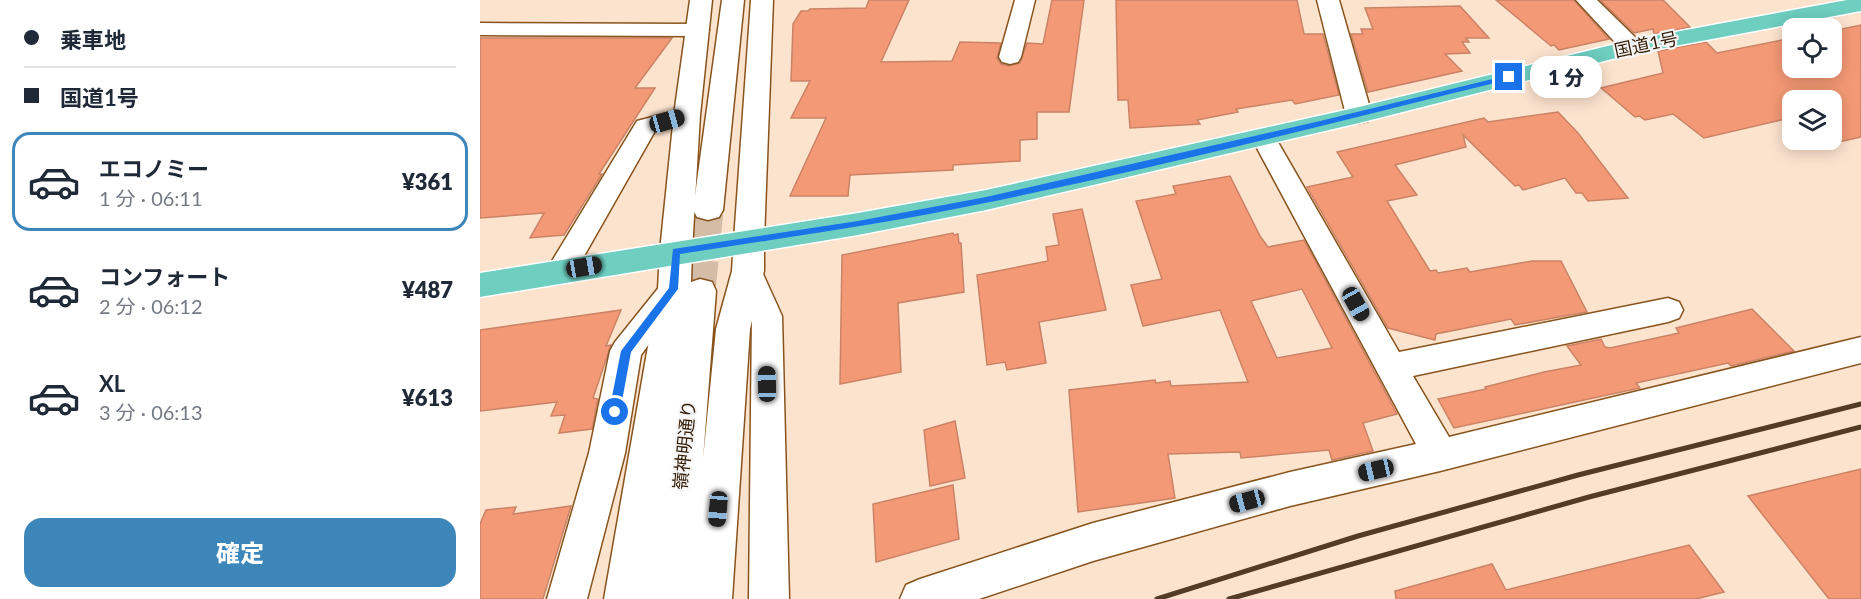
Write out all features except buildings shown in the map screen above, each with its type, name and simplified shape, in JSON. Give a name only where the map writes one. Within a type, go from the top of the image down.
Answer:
[{"type":"highway","name":"国道1号","points":[[480,285],[676,251],[748,255],[858,224],[986,200],[1263,137],[1632,47],[1861,4]]},
{"type":"street","points":[[627,599],[687,290],[676,251],[687,115],[701,0]]},
{"type":"street","points":[[708,210],[733,0]]},
{"type":"street","points":[[710,599],[733,329],[748,255],[762,0]]},
{"type":"street","points":[[1010,57],[1025,0]]},
{"type":"street","points":[[1328,0],[1359,115]]},
{"type":"street","points":[[1586,0],[1632,47]]},
{"type":"street","points":[[480,29],[698,30]]},
{"type":"street","points":[[561,271],[646,126],[687,115]]},
{"type":"street","points":[[1263,137],[1440,455]]},
{"type":"street","points":[[748,255],[767,316],[769,599]]},
{"type":"street","points":[[567,599],[607,453],[626,351],[687,290]]},
{"type":"street","name":"嶺神明通り","points":[[669,599],[687,290]]},
{"type":"street","points":[[1391,367],[1668,310]]},
{"type":"street","points":[[920,599],[1093,542],[1290,489],[1440,455],[1861,350]]},
{"type":"tunnel","points":[[700,291],[708,210]]},
{"type":"railway","points":[[1157,599],[1358,536],[1578,475],[1861,404]]},
{"type":"railway","points":[[1229,599],[1589,497],[1861,427]]},
{"type":"route","points":[[615,412],[626,351],[674,289],[676,251],[858,224],[986,200],[1320,124],[1509,77]]}]
